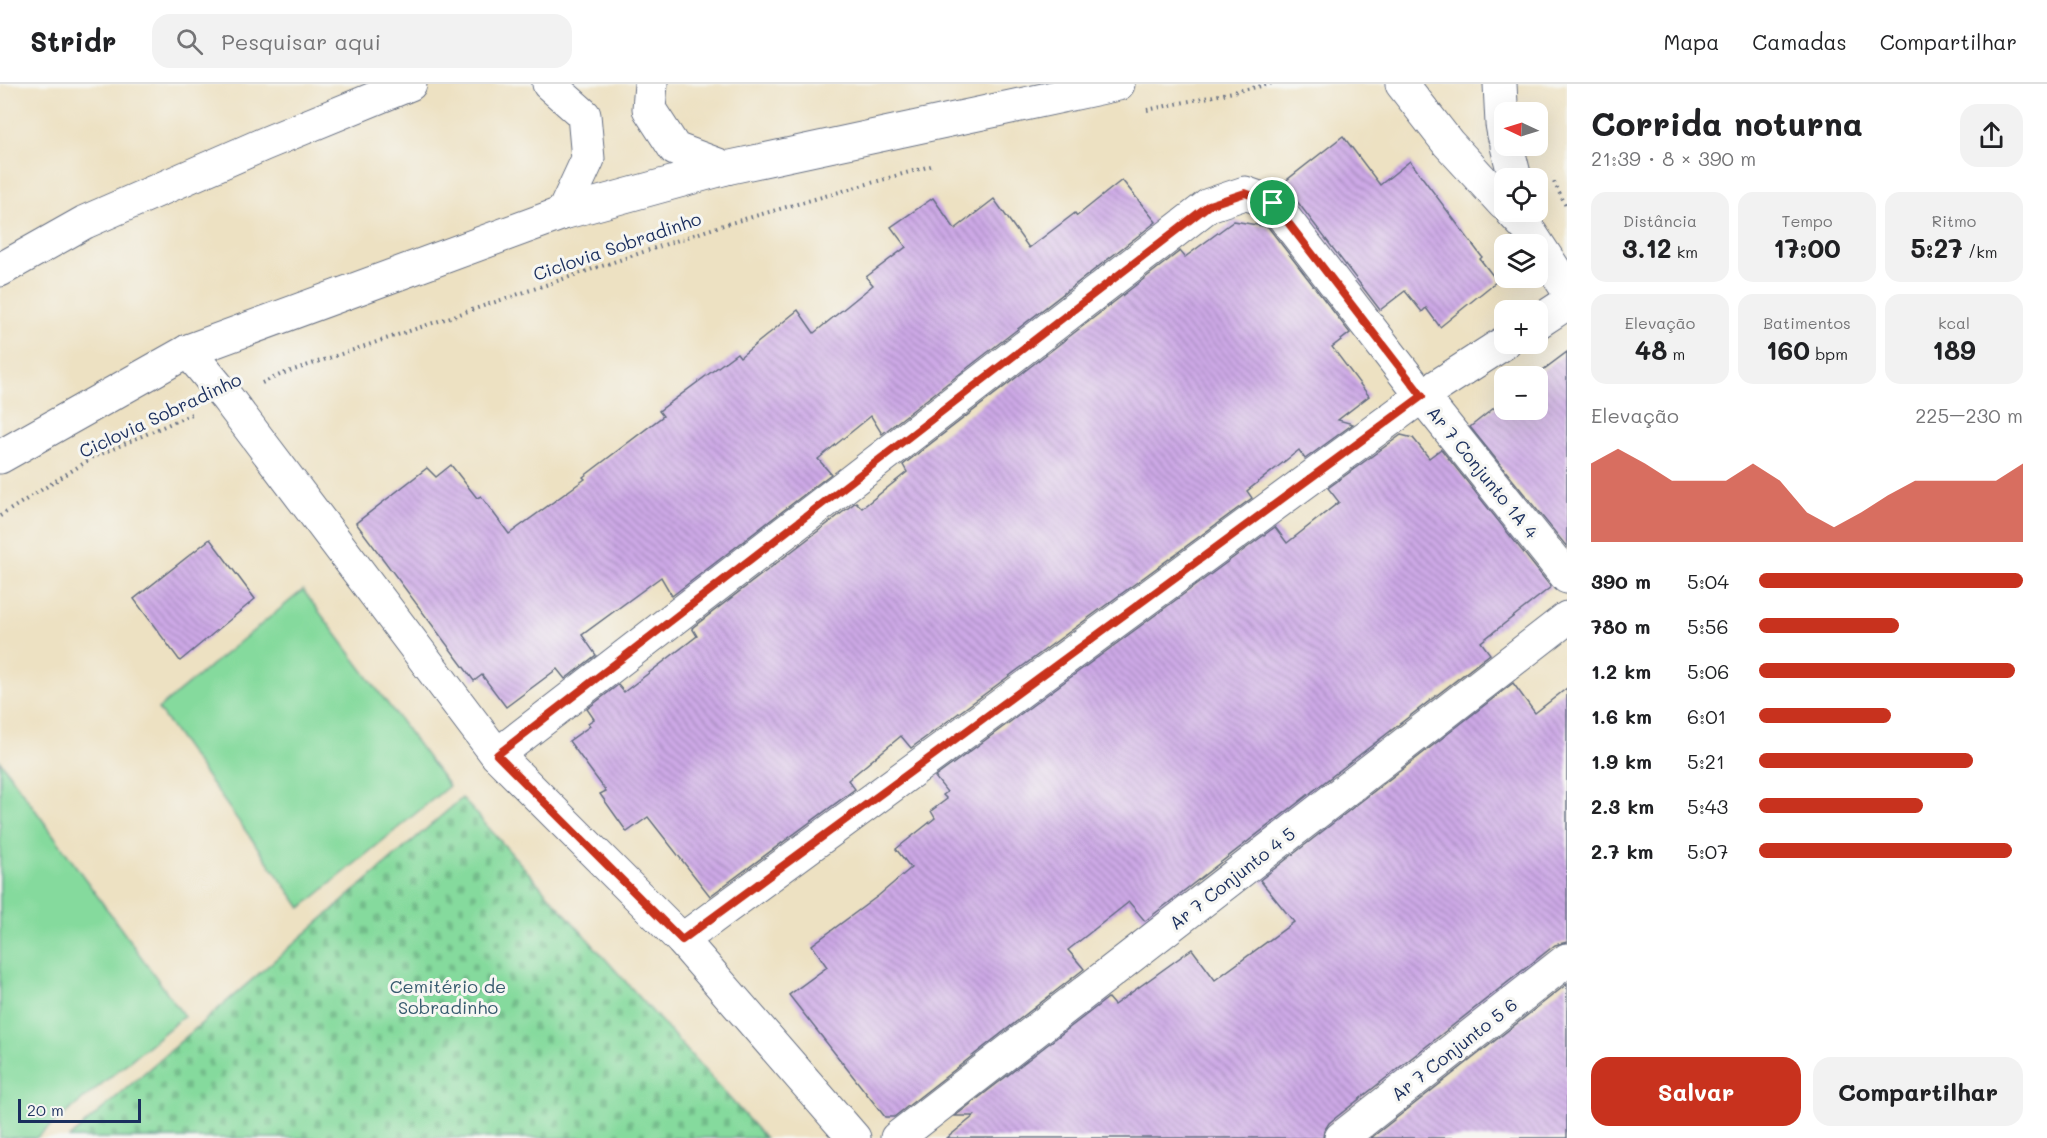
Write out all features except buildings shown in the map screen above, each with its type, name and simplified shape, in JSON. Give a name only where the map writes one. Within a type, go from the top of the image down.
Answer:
[{"type":"street","points":[[0,270],[85,222],[264,144],[410,84]]},
{"type":"street","points":[[549,84],[584,115],[588,159],[563,213]]},
{"type":"street","points":[[651,84],[649,109],[675,149],[726,168]]},
{"type":"street","points":[[0,457],[188,351],[563,213],[726,168],[1118,84]]},
{"type":"street","points":[[1402,84],[1448,143],[1494,193]]},
{"type":"street","points":[[1500,84],[1501,102]]},
{"type":"street","name":"Ar 7 Conjunto 1A 4","points":[[497,755],[1209,205],[1245,193],[1273,203],[1422,396],[1567,577]]},
{"type":"street","points":[[1524,222],[1567,290]]},
{"type":"street","points":[[1548,315],[1567,303]]},
{"type":"street","points":[[682,940],[1422,396],[1494,349]]},
{"type":"street","points":[[188,351],[227,398],[497,755],[682,940],[854,1138]]},
{"type":"street","name":"Ar 7 Conjunto 4 5","points":[[897,1138],[1567,618]]},
{"type":"street","name":"Ar 7 Conjunto 5 6","points":[[1341,1138],[1567,960]]},
{"type":"path","points":[[1136,112],[1271,84]]},
{"type":"path","name":"Ciclovia Sobradinho","points":[[0,516],[92,458],[282,374],[720,226],[945,162]]},
{"type":"green space","points":[[303,590],[449,786],[301,908],[158,709]]},
{"type":"green space","points":[[0,761],[184,1016],[36,1138],[0,1138]]},
{"type":"green space","name":"Cemitério de Sobradinho","points":[[462,798],[765,1138],[69,1138]]},
{"type":"route","points":[[1245,193],[1273,203],[1422,396],[682,940],[497,755],[1209,205],[1245,193]]}]
